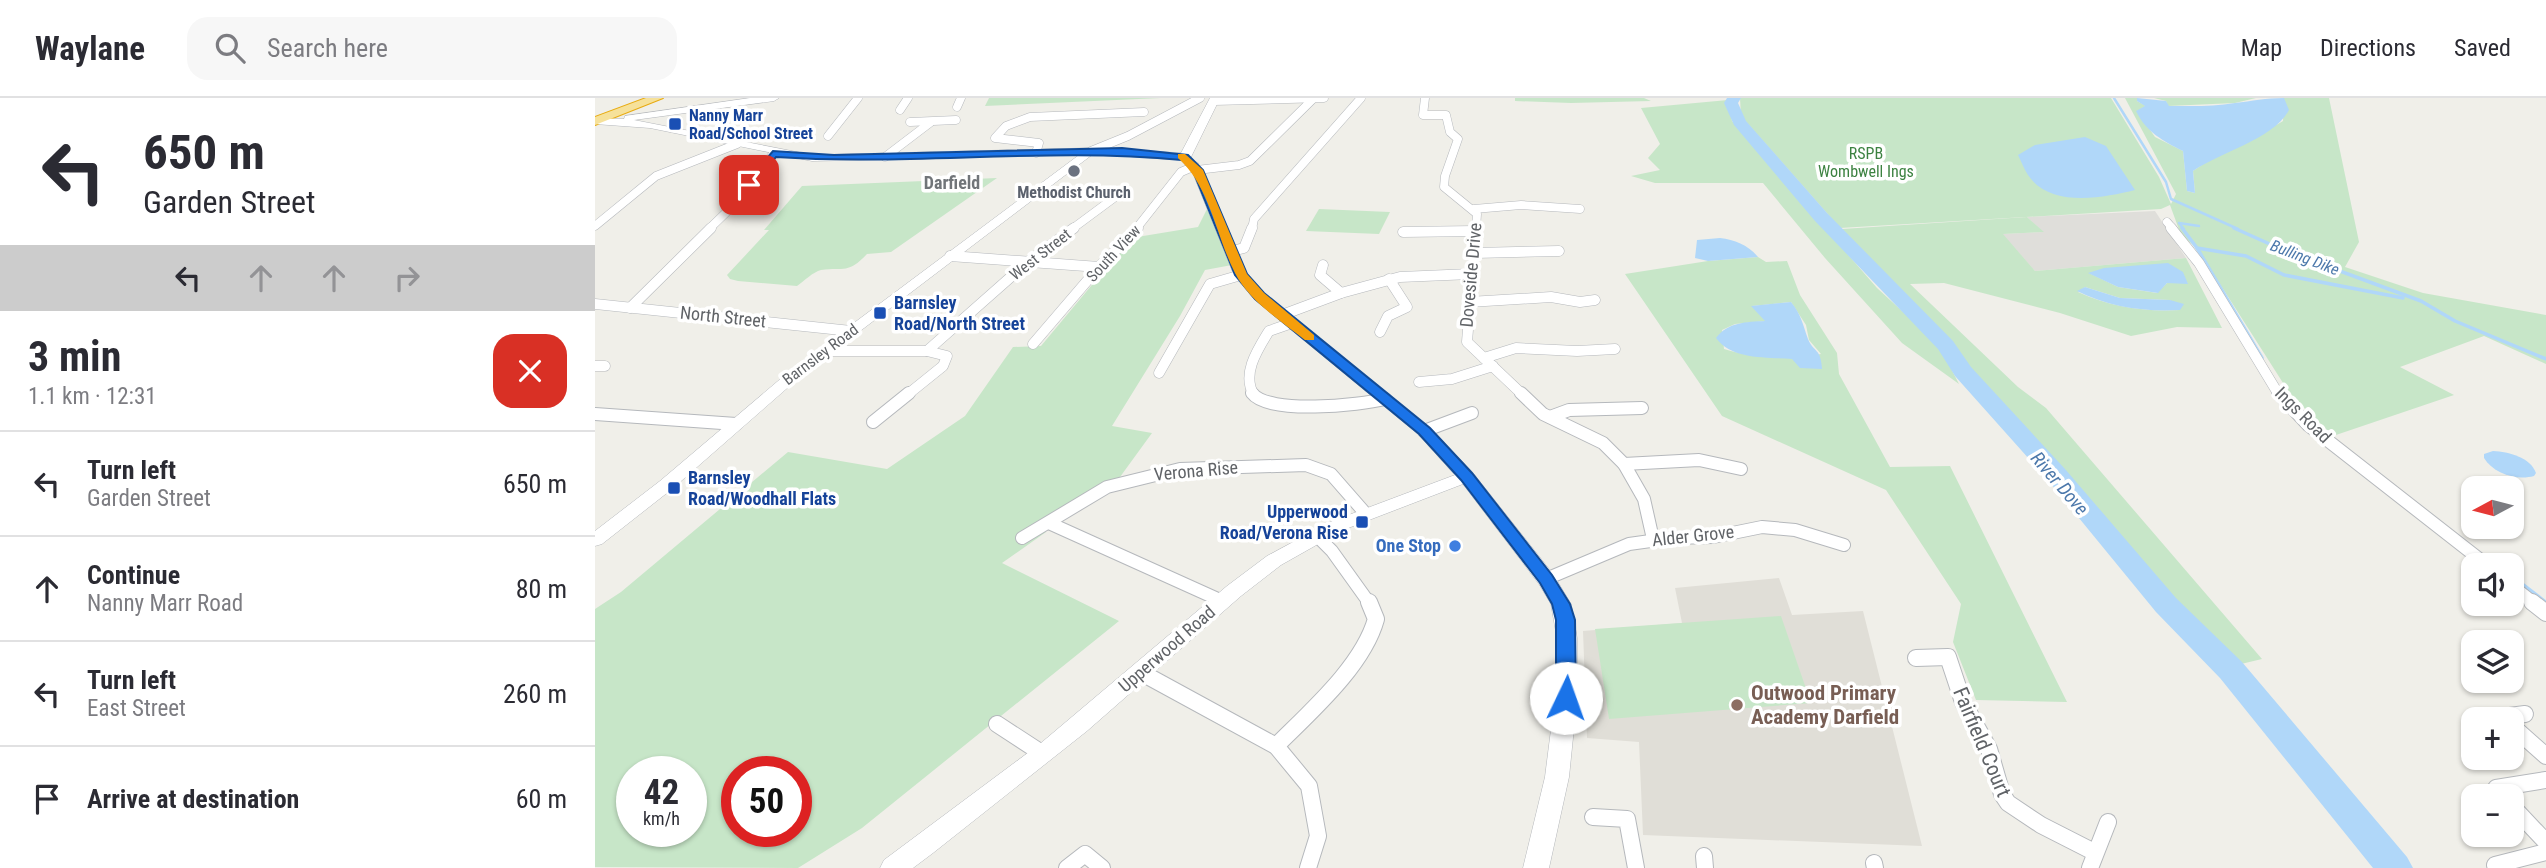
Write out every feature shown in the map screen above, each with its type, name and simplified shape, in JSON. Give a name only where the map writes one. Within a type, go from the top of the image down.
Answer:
[{"type":"highway","points":[[595,121],[636,116],[657,98]]},
{"type":"main road","points":[[595,121],[774,98]]},
{"type":"main road","points":[[1214,100],[1192,164],[1241,275],[1259,296],[1424,431],[1467,477],[1546,579],[1561,604],[1566,620],[1567,668],[1557,777],[1536,868]]},
{"type":"main road","points":[[636,116],[773,154],[812,158],[1091,151],[1192,164]]},
{"type":"main road","name":"Barnsley Road","points":[[596,538],[666,485],[824,351],[1091,151]]},
{"type":"main road","name":"Upperwood Road","points":[[893,868],[1043,754],[1142,673],[1253,575],[1317,536],[1366,514],[1467,477]]},
{"type":"street","points":[[828,136],[858,98]]},
{"type":"street","points":[[899,110],[908,98]]},
{"type":"street","points":[[957,107],[961,98]]},
{"type":"street","name":"Barnsley Road","points":[[1091,151],[1128,136],[1200,98]]},
{"type":"street","points":[[1214,100],[1324,98]]},
{"type":"street","points":[[1232,251],[1244,248],[1254,219],[1361,98]]},
{"type":"street","name":"Doveside Drive","points":[[1425,98],[1423,115],[1446,115],[1450,132],[1458,139],[1458,147],[1443,180],[1444,187],[1477,214],[1467,342],[1550,417],[1604,443],[1624,464],[1644,499],[1653,539]]},
{"type":"street","points":[[1192,164],[1250,161],[1313,99]]},
{"type":"street","points":[[1036,153],[1039,143],[995,138],[1006,126],[1030,117],[1144,112]]},
{"type":"street","points":[[910,122],[956,120]]},
{"type":"street","points":[[885,157],[902,141],[919,134],[931,121]]},
{"type":"street","points":[[595,226],[656,176],[737,144]]},
{"type":"street","points":[[630,308],[738,201],[773,154]]},
{"type":"street","name":"South View","points":[[1033,344],[1099,267],[1148,217],[1181,172],[1192,164]]},
{"type":"street","name":"West Street","points":[[927,351],[1029,261],[1126,189]]},
{"type":"street","points":[[1474,209],[1521,205],[1562,210],[1580,209]]},
{"type":"street","name":"Ings Road","points":[[2167,222],[2199,263],[2277,392],[2308,425],[2472,553]]},
{"type":"street","points":[[1403,232],[1430,227],[1475,231]]},
{"type":"street","points":[[1475,253],[1559,251]]},
{"type":"street","points":[[950,257],[1099,267]]},
{"type":"street","points":[[1323,265],[1320,275],[1341,293]]},
{"type":"street","points":[[1385,398],[1367,404],[1305,405],[1272,402],[1255,397],[1248,387],[1248,377],[1269,331],[1287,319],[1341,293],[1400,276],[1471,274]]},
{"type":"street","points":[[1160,373],[1210,285],[1241,275]]},
{"type":"street","points":[[1380,332],[1388,316],[1407,307],[1389,279]]},
{"type":"street","points":[[1469,302],[1551,298],[1580,302],[1595,300]]},
{"type":"street","name":"North Street","points":[[595,304],[851,331]]},
{"type":"street","points":[[1419,382],[1436,376],[1452,379],[1516,348],[1577,351],[1615,349]]},
{"type":"street","points":[[824,351],[927,351],[947,356],[943,366],[873,422]]},
{"type":"street","points":[[1550,417],[1569,410],[1642,408]]},
{"type":"street","points":[[1424,431],[1472,413]]},
{"type":"street","points":[[595,414],[736,424]]},
{"type":"street","points":[[1624,464],[1699,460],[1741,469]]},
{"type":"street","name":"Verona Rise","points":[[1022,538],[1107,487],[1180,469],[1306,465],[1331,474],[1366,514]]},
{"type":"street","points":[[1049,523],[1222,601]]},
{"type":"street","name":"Alder Grove","points":[[1546,579],[1615,548],[1653,539],[1713,537],[1762,527],[1779,527],[1844,545]]},
{"type":"street","points":[[1276,746],[1323,699],[1368,639],[1376,619],[1373,608],[1332,551],[1317,536]]},
{"type":"street","points":[[2524,595],[2546,613]]},
{"type":"street","name":"Fairfield Court","points":[[1916,658],[1948,657],[1963,702],[1989,749],[2002,794],[2008,803],[2092,860]]},
{"type":"street","points":[[1142,673],[1276,746],[1309,786],[1318,836],[1308,868]]},
{"type":"street","points":[[997,724],[1043,754]]},
{"type":"street","points":[[2524,737],[2546,756]]},
{"type":"street","points":[[2521,784],[2546,780]]},
{"type":"street","points":[[1593,817],[1626,819],[1636,868]]},
{"type":"street","points":[[2524,819],[2546,842]]},
{"type":"street","points":[[2092,860],[2108,822]]},
{"type":"street","points":[[2495,865],[2546,852]]},
{"type":"street","points":[[1067,868],[1085,854],[1102,868]]},
{"type":"shaded area","points":[[2155,211],[2186,258],[2035,271],[2002,234],[2043,232],[2027,217]]},
{"type":"shaded area","name":"Outwood Primary Academy Darfield","points":[[1779,578],[1792,615],[1863,611],[1922,846],[1643,835],[1639,742],[1587,738],[1583,631],[1682,623],[1675,588]]},
{"type":"green space","points":[[989,98],[1161,98],[985,106]]},
{"type":"green space","points":[[1515,98],[1644,98],[1651,101],[1571,103],[1515,101]]},
{"type":"green space","name":"RSPB Wombwell Ings","points":[[1740,98],[2111,98],[2159,177],[2171,204],[2176,194],[2125,98],[2137,98],[2137,101],[2146,106],[2137,111],[2155,137],[2183,151],[2187,191],[2195,193],[2193,171],[2283,121],[2284,98],[2329,98],[2359,242],[2345,267],[2423,293],[2546,315],[2546,364],[2484,336],[2400,367],[2454,395],[2333,436],[2290,394],[2197,248],[2181,235],[2170,205],[2161,209],[1840,228],[1741,116]]},
{"type":"green space","points":[[2154,98],[2256,98],[2235,103],[2168,106],[2166,101]]},
{"type":"green space","points":[[1728,100],[1732,121],[1877,288],[1939,345],[1959,384],[1902,343],[1825,258],[1763,183],[1655,183],[1631,176],[1660,170],[1648,158],[1660,144],[1641,108]]},
{"type":"green space","points":[[997,178],[891,252],[867,254],[850,267],[818,271],[797,286],[738,281],[727,275],[769,230],[764,230],[802,186]]},
{"type":"green space","points":[[1207,209],[1220,232],[1232,265],[1205,270],[1112,426],[1152,433],[1120,477],[1098,487],[1041,528],[1046,532],[1002,563],[1119,621],[862,828],[798,868],[595,867],[595,609],[621,592],[788,452],[887,469],[965,416],[1013,347],[1041,346],[1131,238],[1198,227]]},
{"type":"green space","points":[[1319,209],[1390,212],[1379,234],[1306,231]]},
{"type":"green space","points":[[2027,217],[2044,232],[2003,234],[2035,271],[2186,258],[2222,328],[2177,327],[2131,336],[2060,313],[1944,283],[1910,284],[2018,387],[2046,408],[2262,659],[2241,664],[2176,601],[1971,370],[1952,343],[1842,229]],"holes":[[[2089,273],[2188,283],[2167,283],[2157,293],[2118,287]],[[2085,287],[2120,298],[2170,300],[2180,310],[2115,305],[2078,292]]]},
{"type":"green space","points":[[1758,257],[1766,262],[1787,261],[1800,295],[1837,353],[1839,374],[1890,467],[1950,466],[2067,702],[1976,700],[1953,642],[1961,604],[1886,490],[1722,416],[1625,274],[1708,261]],"holes":[[[1791,302],[1806,325],[1809,340],[1821,354],[1772,358],[1724,349],[1722,330],[1735,324],[1766,321],[1752,306]]]},
{"type":"green space","points":[[1781,616],[1811,703],[1609,719],[1595,629]]},
{"type":"water","points":[[2137,98],[2166,101],[2169,106],[2193,106],[2284,98],[2289,110],[2272,129],[2193,171],[2195,193],[2187,191],[2183,151],[2145,125],[2136,111],[2145,106],[2137,101]]},
{"type":"water","points":[[2085,137],[2106,146],[2135,190],[2108,196],[2078,198],[2049,192],[2028,175],[2018,155],[2035,145]]},
{"type":"water","points":[[1720,238],[1741,244],[1758,257],[1708,261],[1695,258],[1697,240]]},
{"type":"water","points":[[2168,263],[2183,272],[2188,284],[2167,283],[2158,293],[2118,287],[2088,273],[2104,268]]},
{"type":"water","points":[[2085,287],[2120,298],[2170,300],[2184,304],[2180,310],[2127,307],[2077,291]]},
{"type":"water","points":[[1791,302],[1810,343],[1819,354],[1822,369],[1800,368],[1792,359],[1740,354],[1716,338],[1732,326],[1765,321],[1751,306]]},
{"type":"water","points":[[2493,451],[2512,454],[2524,459],[2536,473],[2534,476],[2524,477],[2499,472],[2488,463],[2484,454]]},
{"type":"waterway","name":"River Dove","points":[[1734,98],[1731,103],[1739,122],[1821,217],[1946,345],[1963,371],[2056,474],[2166,605],[2231,670],[2395,868]]},
{"type":"waterway","name":"Bulling Dike","points":[[2114,98],[2166,182],[2171,199],[2238,229]]},
{"type":"waterway","points":[[2184,229],[2179,223],[2199,226]]},
{"type":"waterway","points":[[2182,228],[2197,248]]},
{"type":"waterway","name":"Bulling Dike","points":[[2234,228],[2283,250],[2421,301],[2455,321],[2546,359]]},
{"type":"waterway","points":[[2197,248],[2246,256],[2284,275],[2403,298]]},
{"type":"waterway","points":[[2197,248],[2262,358]]},
{"type":"waterway","points":[[2524,586],[2546,603]]},
{"type":"slow traffic","points":[[1182,156],[1198,170],[1241,275],[1259,296],[1309,337]]},
{"type":"place","name":"Nanny Marr Road/School Street","points":[[675,124]]},
{"type":"place","name":"Methodist Church","points":[[1074,171]]},
{"type":"place","name":"Barnsley Road/North Street","points":[[880,313]]},
{"type":"place","name":"Barnsley Road/Woodhall Flats","points":[[674,488]]},
{"type":"place","name":"Upperwood Road/Verona Rise","points":[[1362,522]]},
{"type":"place","name":"One Stop","points":[[1455,546]]},
{"type":"place","name":"Outwood Primary Academy Darfield","points":[[1737,705]]},
{"type":"district","name":"Darfield","points":[[952,183]]},
{"type":"route","points":[[749,185],[773,154],[834,158],[1122,151],[1185,157],[1198,170],[1241,275],[1259,296],[1424,431],[1467,477],[1546,579],[1561,604],[1566,620],[1566,698]]}]
